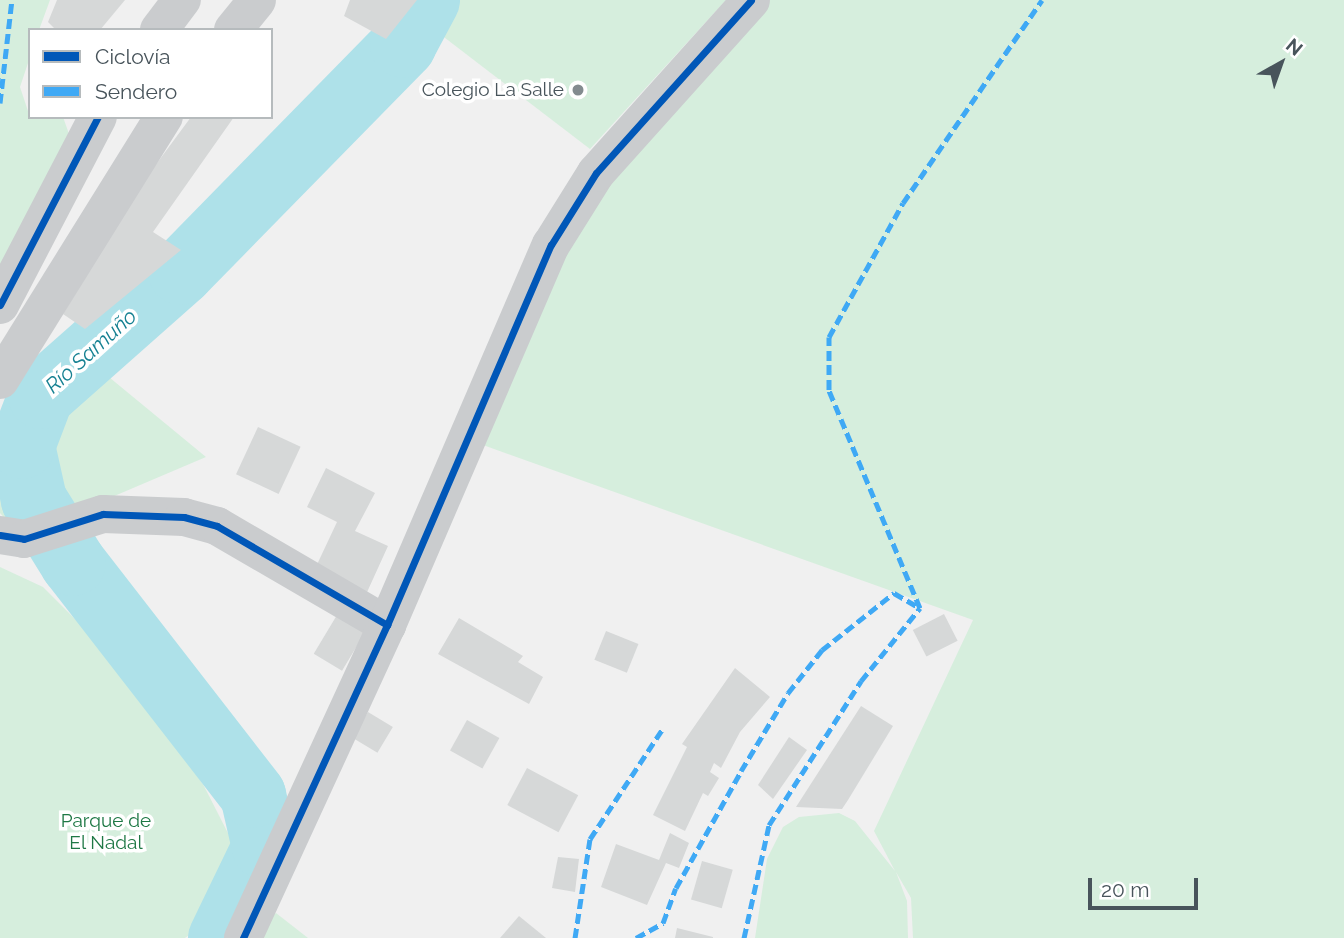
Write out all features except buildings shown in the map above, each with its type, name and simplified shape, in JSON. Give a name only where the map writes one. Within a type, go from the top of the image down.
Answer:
[{"type":"street","points":[[161,28],[182,0]]},
{"type":"street","points":[[235,28],[257,0]]},
{"type":"street","points":[[243,938],[387,625],[551,245],[596,173],[751,0]]},
{"type":"street","points":[[0,306],[97,119]]},
{"type":"street","points":[[0,380],[163,119]]},
{"type":"street","points":[[12,537],[103,514],[184,517],[217,526],[387,625]]},
{"type":"green space","points":[[0,0],[50,0],[40,28],[28,28],[28,63],[20,87],[28,119],[64,119],[74,148],[0,274]]},
{"type":"green space","name":"Colegio La Salle","points":[[453,0],[726,0],[590,149],[436,31]]},
{"type":"green space","points":[[766,0],[1344,0],[1344,938],[913,938],[911,898],[896,872],[907,901],[908,938],[755,938],[767,859],[783,827],[799,817],[839,813],[855,821],[895,871],[874,831],[973,620],[483,445],[582,218]]},
{"type":"green space","points":[[98,368],[206,457],[72,514],[8,522],[0,513],[0,447],[16,434],[44,437],[65,389],[82,373]]},
{"type":"green space","name":"Parque de El Nadal","points":[[0,567],[43,587],[130,674],[204,786],[232,841],[234,867],[203,925],[185,938],[0,938]]},
{"type":"green space","points":[[276,913],[308,938],[246,938]]},
{"type":"waterway","name":"Río Samuño","points":[[221,938],[265,847],[253,795],[73,563],[34,500],[22,446],[41,396],[181,272],[403,45],[427,0]]},
{"type":"marked path","points":[[0,103],[12,0]]},
{"type":"marked path","points":[[920,608],[829,390],[829,337],[903,203],[1042,0]]},
{"type":"marked path","points":[[636,938],[663,923],[676,888],[741,771],[788,693],[822,650],[894,593],[920,608]]},
{"type":"marked path","points":[[744,938],[769,825],[861,681],[920,608]]},
{"type":"marked path","points":[[575,938],[590,839],[662,730]]},
{"type":"cycle path","points":[[243,938],[387,625],[551,245],[596,173],[751,0]]},
{"type":"cycle path","points":[[0,305],[97,119]]},
{"type":"cycle path","points":[[0,535],[24,539],[103,514],[184,517],[217,526],[387,625]]},
{"type":"place","name":"Colegio La Salle","points":[[578,90]]}]
